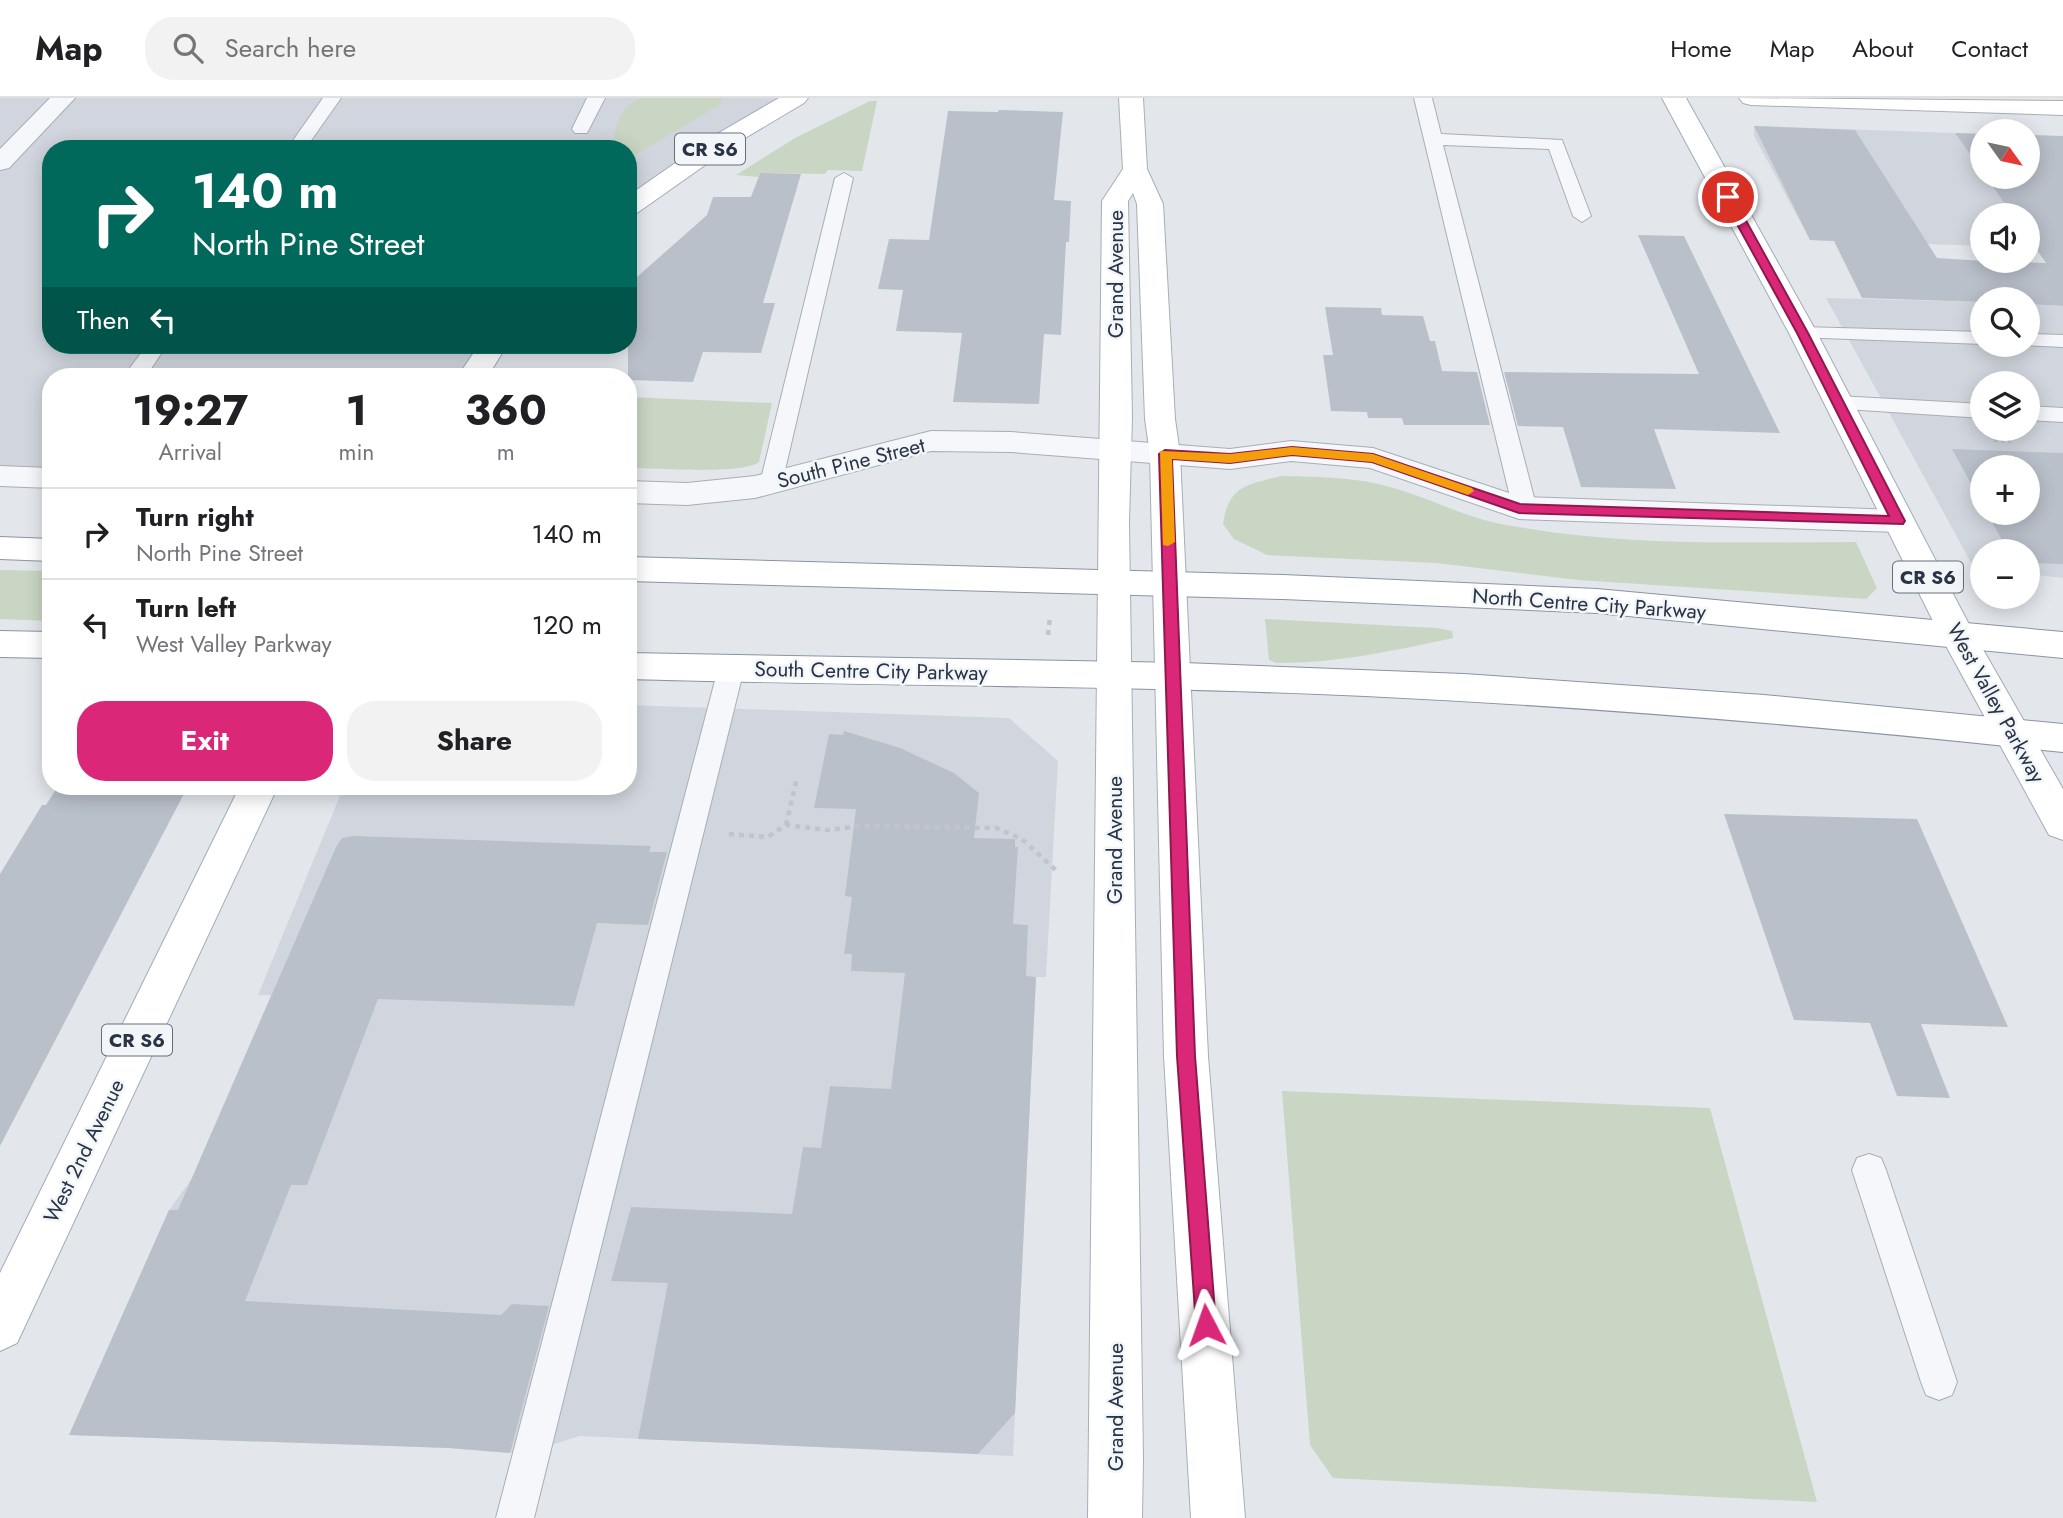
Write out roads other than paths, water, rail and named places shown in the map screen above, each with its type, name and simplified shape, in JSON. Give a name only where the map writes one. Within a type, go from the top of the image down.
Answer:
[{"type":"main road","name":"CR S6","points":[[637,202],[706,152],[796,98]]},
{"type":"main road","name":"Grand Avenue","points":[[1131,98],[1135,169],[1150,204],[1160,419],[1165,454],[1186,1056],[1218,1518]]},
{"type":"main road","name":"West Valley Parkway","points":[[1674,98],[1802,333],[1956,633],[2063,824]]},
{"type":"main road","points":[[1751,98],[2024,103],[2063,108]]},
{"type":"main road","name":"Grand Avenue","points":[[1115,1518],[1115,201],[1135,169]]},
{"type":"main road","points":[[0,548],[42,550]]},
{"type":"main road","points":[[637,569],[1114,582]]},
{"type":"main road","name":"North Centre City Parkway","points":[[1114,582],[1597,601],[2063,645]]},
{"type":"main road","points":[[0,643],[42,645]]},
{"type":"main road","name":"South Centre City Parkway","points":[[637,666],[1114,676]]},
{"type":"main road","points":[[1114,676],[1584,694],[2011,730],[2063,738]]},
{"type":"main road","name":"West 2nd Avenue","points":[[0,1326],[255,795]]},
{"type":"street","points":[[0,163],[63,98]]},
{"type":"street","name":"South Pine Street","points":[[637,492],[687,494],[755,487],[931,441],[1012,442],[1230,458],[1292,451],[1373,458],[1525,509],[1898,521]]},
{"type":"street","points":[[0,476],[42,478]]},
{"type":"lane","points":[[302,140],[332,98]]},
{"type":"lane","points":[[581,130],[596,98]]},
{"type":"lane","points":[[1423,98],[1525,509]]},
{"type":"lane","points":[[1433,139],[1556,144],[1583,216]]},
{"type":"lane","points":[[771,483],[844,178]]},
{"type":"lane","points":[[1802,333],[1970,338]]},
{"type":"lane","points":[[2040,340],[2063,341]]},
{"type":"lane","points":[[1838,403],[1970,410]]},
{"type":"lane","points":[[2040,414],[2063,415]]},
{"type":"lane","points":[[515,1518],[731,669]]},
{"type":"lane","points":[[1869,1170],[1939,1382]]}]
